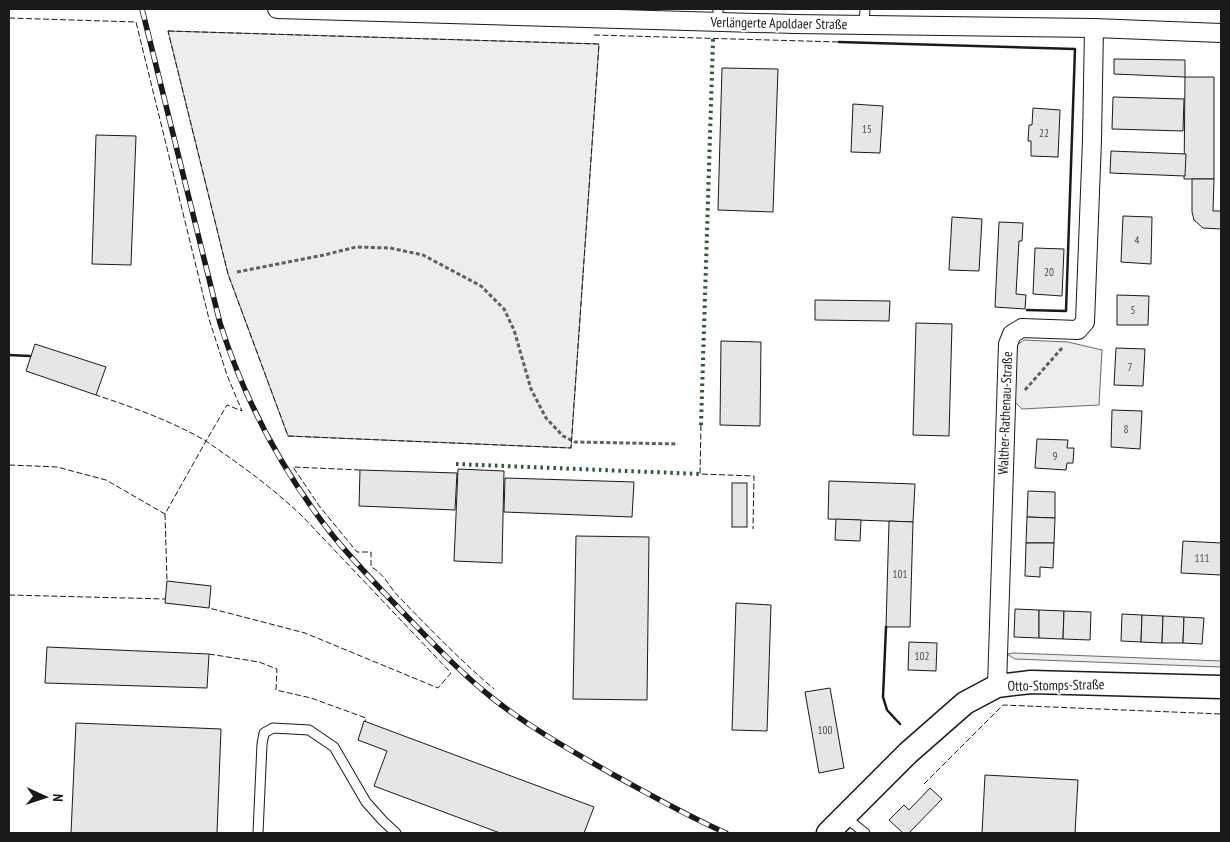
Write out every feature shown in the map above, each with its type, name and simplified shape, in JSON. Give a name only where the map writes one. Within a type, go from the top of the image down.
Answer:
[{"type":"street","name":"Verlängerte Apoldaer Straße","points":[[277,9],[864,16],[1221,33]]},
{"type":"street","points":[[1078,330],[1084,322],[1092,140],[1094,28]]},
{"type":"street","name":"Walther-Rathenau-Straße","points":[[997,686],[1004,413],[1008,344],[1012,334],[1022,328],[1078,330]]},
{"type":"street","name":"Otto-Stomps-Straße","points":[[828,833],[908,754],[965,703],[997,686],[1030,682],[1221,687]]},
{"type":"lane","points":[[258,833],[262,744],[264,733],[274,728],[309,730],[334,747],[366,802],[382,821],[396,833]]},
{"type":"lane","points":[[845,816],[866,833]]},
{"type":"path","points":[[237,272],[356,247],[390,248],[423,255],[481,286],[504,309],[514,330],[531,389],[546,418],[563,436],[575,442],[678,444]]},
{"type":"path","points":[[1004,413],[1078,330]]},
{"type":"shaded area","points":[[168,31],[599,44],[571,448],[288,436],[228,274]]},
{"type":"shaded area","points":[[1024,340],[1068,342],[1102,350],[1099,405],[1022,409],[1014,401],[1017,345]]},
{"type":"shaded area","points":[[1007,654],[1221,661],[1221,667],[1015,659]]},
{"type":"building","points":[[1114,59],[1185,60],[1185,77],[1114,74]]},
{"type":"building","points":[[722,68],[778,69],[773,212],[718,210]]},
{"type":"building","points":[[1185,77],[1214,77],[1214,179],[1184,179]]},
{"type":"building","points":[[1113,97],[1184,99],[1183,131],[1112,129]]},
{"type":"building","points":[[853,104],[883,106],[880,153],[851,152]]},
{"type":"building","points":[[1033,108],[1060,110],[1058,157],[1031,156],[1031,141],[1028,141],[1029,125],[1032,125]]},
{"type":"building","points":[[96,135],[136,136],[131,265],[92,264]]},
{"type":"building","points":[[1111,151],[1186,154],[1185,176],[1110,173]]},
{"type":"building","points":[[1192,179],[1214,179],[1213,211],[1221,211],[1221,229],[1203,228],[1194,220],[1192,212]]},
{"type":"building","points":[[1123,216],[1152,217],[1151,264],[1121,262]]},
{"type":"building","points":[[952,217],[982,219],[979,271],[949,270]]},
{"type":"building","points":[[999,222],[1023,223],[1022,241],[1019,241],[1016,294],[1026,295],[1025,309],[995,307]]},
{"type":"building","points":[[1035,248],[1064,249],[1062,296],[1033,294]]},
{"type":"building","points":[[1117,295],[1149,296],[1148,325],[1117,325]]},
{"type":"building","points":[[815,300],[890,301],[889,321],[815,320]]},
{"type":"building","points":[[916,323],[952,324],[949,436],[913,435]]},
{"type":"building","points":[[721,341],[761,342],[760,426],[720,425]]},
{"type":"building","points":[[35,344],[106,367],[96,395],[26,371]]},
{"type":"building","points":[[1116,348],[1145,349],[1143,386],[1114,385]]},
{"type":"building","points":[[1112,410],[1142,411],[1140,449],[1111,447]]},
{"type":"building","points":[[1037,439],[1068,440],[1067,448],[1074,448],[1073,463],[1067,463],[1066,470],[1035,468]]},
{"type":"building","points":[[458,469],[504,471],[502,563],[454,561]]},
{"type":"building","points":[[360,470],[457,473],[455,510],[359,506]]},
{"type":"building","points":[[505,478],[634,482],[632,517],[504,512]]},
{"type":"building","points":[[829,481],[915,484],[913,522],[828,519]]},
{"type":"building","points":[[732,483],[747,483],[747,527],[732,527]]},
{"type":"building","points":[[1028,491],[1055,492],[1055,518],[1027,517]]},
{"type":"building","points":[[1027,517],[1055,518],[1054,543],[1026,543]]},
{"type":"building","points":[[836,519],[861,520],[860,541],[835,540]]},
{"type":"building","points":[[889,521],[913,522],[910,627],[886,627]]},
{"type":"building","points":[[576,536],[649,537],[647,700],[573,699]]},
{"type":"building","points":[[1183,541],[1221,543],[1221,575],[1181,573]]},
{"type":"building","points":[[1026,543],[1054,543],[1053,568],[1040,567],[1040,577],[1025,576]]},
{"type":"building","points":[[167,581],[211,586],[209,608],[165,603]]},
{"type":"building","points":[[736,603],[771,605],[767,731],[732,730]]},
{"type":"building","points":[[1015,609],[1039,610],[1039,638],[1014,637]]},
{"type":"building","points":[[1039,610],[1064,611],[1063,639],[1039,638]]},
{"type":"building","points":[[1064,611],[1091,612],[1090,640],[1063,639]]},
{"type":"building","points":[[1122,614],[1142,615],[1141,642],[1121,641]]},
{"type":"building","points":[[1142,615],[1163,616],[1162,643],[1141,642]]},
{"type":"building","points":[[1163,616],[1184,617],[1183,643],[1162,643]]},
{"type":"building","points":[[1184,617],[1204,618],[1202,644],[1183,643]]},
{"type":"building","points":[[909,642],[937,643],[936,671],[908,670]]},
{"type":"building","points":[[47,647],[209,654],[207,688],[45,683]]},
{"type":"building","points":[[830,688],[844,768],[819,773],[805,692]]},
{"type":"building","points":[[364,721],[594,807],[584,833],[500,833],[374,786],[387,751],[358,740]]},
{"type":"building","points":[[76,723],[221,729],[217,833],[71,833]]},
{"type":"building","points":[[985,775],[1078,780],[1075,833],[982,833]]},
{"type":"building","points":[[930,788],[942,799],[909,833],[903,833],[889,820],[904,805],[909,810]]},
{"type":"railway","points":[[142,9],[220,323],[252,406],[280,458],[312,508],[352,558],[427,638],[478,686],[505,708],[612,774],[668,805],[726,833]]},
{"type":"hedge","points":[[701,425],[713,39]]},
{"type":"hedge","points":[[456,464],[700,474]]},
{"type":"fence","points":[[9,18],[136,22],[209,319],[227,375],[242,411],[227,405],[206,441],[257,478],[304,518],[451,673],[438,688],[305,633],[209,608]]},
{"type":"fence","points":[[168,31],[599,44],[571,448],[288,436],[228,274],[168,31]]},
{"type":"fence","points":[[594,35],[839,42]]},
{"type":"fence","points":[[9,465],[57,467],[106,480],[165,514],[206,441],[152,415],[96,395]]},
{"type":"fence","points":[[701,425],[700,474],[754,476],[753,529]]},
{"type":"fence","points":[[360,470],[293,467],[320,507],[357,552],[371,552],[371,567],[383,576],[399,597],[445,644],[494,689]]},
{"type":"fence","points":[[165,514],[167,581]]},
{"type":"fence","points":[[9,595],[165,599]]},
{"type":"fence","points":[[209,654],[259,662],[277,669],[276,690],[311,698],[366,718],[365,721]]},
{"type":"fence","points":[[924,784],[1003,705],[1221,714]]},
{"type":"wall","points":[[839,42],[1075,49],[1066,311],[1027,310]]},
{"type":"wall","points":[[9,355],[30,356]]},
{"type":"wall","points":[[886,627],[883,697],[887,710],[900,724]]}]
